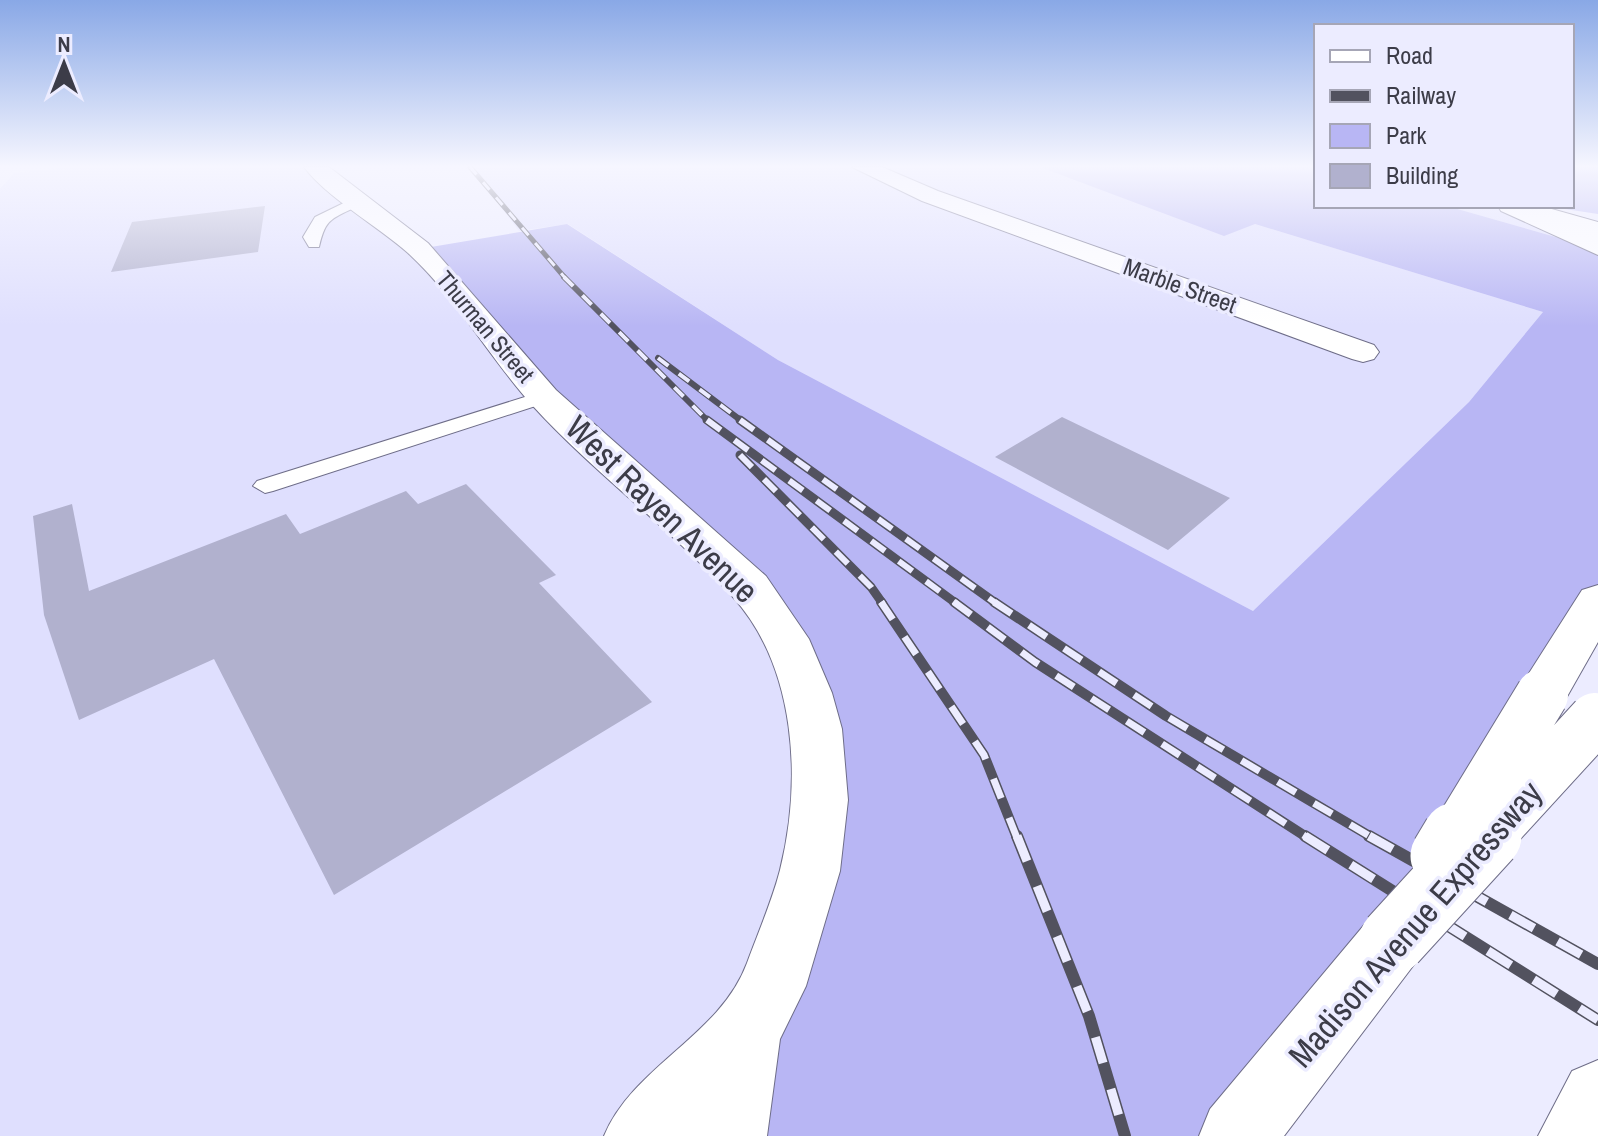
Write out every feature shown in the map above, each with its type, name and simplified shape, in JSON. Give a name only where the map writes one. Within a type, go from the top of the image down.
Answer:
[{"type":"main road","name":"Thurman Street","points":[[381,220],[419,249],[544,397]]},
{"type":"main road","name":"Marble Street","points":[[997,220],[1363,352]]},
{"type":"main road","points":[[1541,220],[1598,247]]},
{"type":"main road","points":[[1562,220],[1598,230]]},
{"type":"main road","name":"West Rayen Avenue","points":[[544,397],[750,587],[785,639],[807,693],[816,729],[820,800],[810,871],[772,986],[746,1032],[642,1136]]},
{"type":"main road","points":[[1393,940],[1598,601]]},
{"type":"main road","name":"Madison Avenue Expressway","points":[[1237,1136],[1393,940],[1597,718]]},
{"type":"main road","points":[[729,1136],[746,1032]]},
{"type":"main road","points":[[1576,1136],[1598,1097]]},
{"type":"lane","points":[[314,244],[311,237],[320,220]]},
{"type":"lane","points":[[265,486],[544,397]]},
{"type":"lane","points":[[433,409],[446,428]]},
{"type":"shaded area","points":[[0,220],[377,220],[718,554],[816,729],[729,1136],[0,1136]]},
{"type":"shaded area","points":[[511,220],[1240,220],[1543,312],[1469,402],[1253,611],[778,360],[568,224],[519,231]]},
{"type":"shaded area","points":[[1496,220],[1539,220],[1598,249]]},
{"type":"green space","points":[[1181,220],[1496,220],[1598,249],[1598,601],[1235,1136],[642,1136],[810,871],[785,639],[577,425],[419,249],[567,224],[778,360],[1253,611],[1469,402],[1543,312],[1255,224],[1224,236]]},
{"type":"building","points":[[263,220],[258,252],[111,272],[132,222]]},
{"type":"building","points":[[1062,417],[1230,498],[1168,550],[995,457]]},
{"type":"building","points":[[466,484],[556,575],[539,583],[652,702],[334,895],[214,659],[79,720],[44,615],[33,516],[72,504],[89,591],[286,514],[300,534],[406,491],[418,504]]},
{"type":"railway","points":[[515,220],[566,279]]},
{"type":"railway","points":[[566,279],[707,420]]},
{"type":"railway","points":[[658,358],[743,422]]},
{"type":"railway","points":[[707,420],[957,604]]},
{"type":"railway","points":[[740,420],[997,604]]},
{"type":"railway","points":[[740,455],[871,587],[883,604]]},
{"type":"railway","points":[[881,602],[984,755],[1017,838]]},
{"type":"railway","points":[[954,602],[1035,662],[1308,838]]},
{"type":"railway","points":[[997,604],[1166,716],[1373,838]]},
{"type":"railway","points":[[1017,836],[1089,1016],[1125,1136]]},
{"type":"railway","points":[[1305,836],[1598,1020]]},
{"type":"railway","points":[[1369,836],[1598,964]]}]
